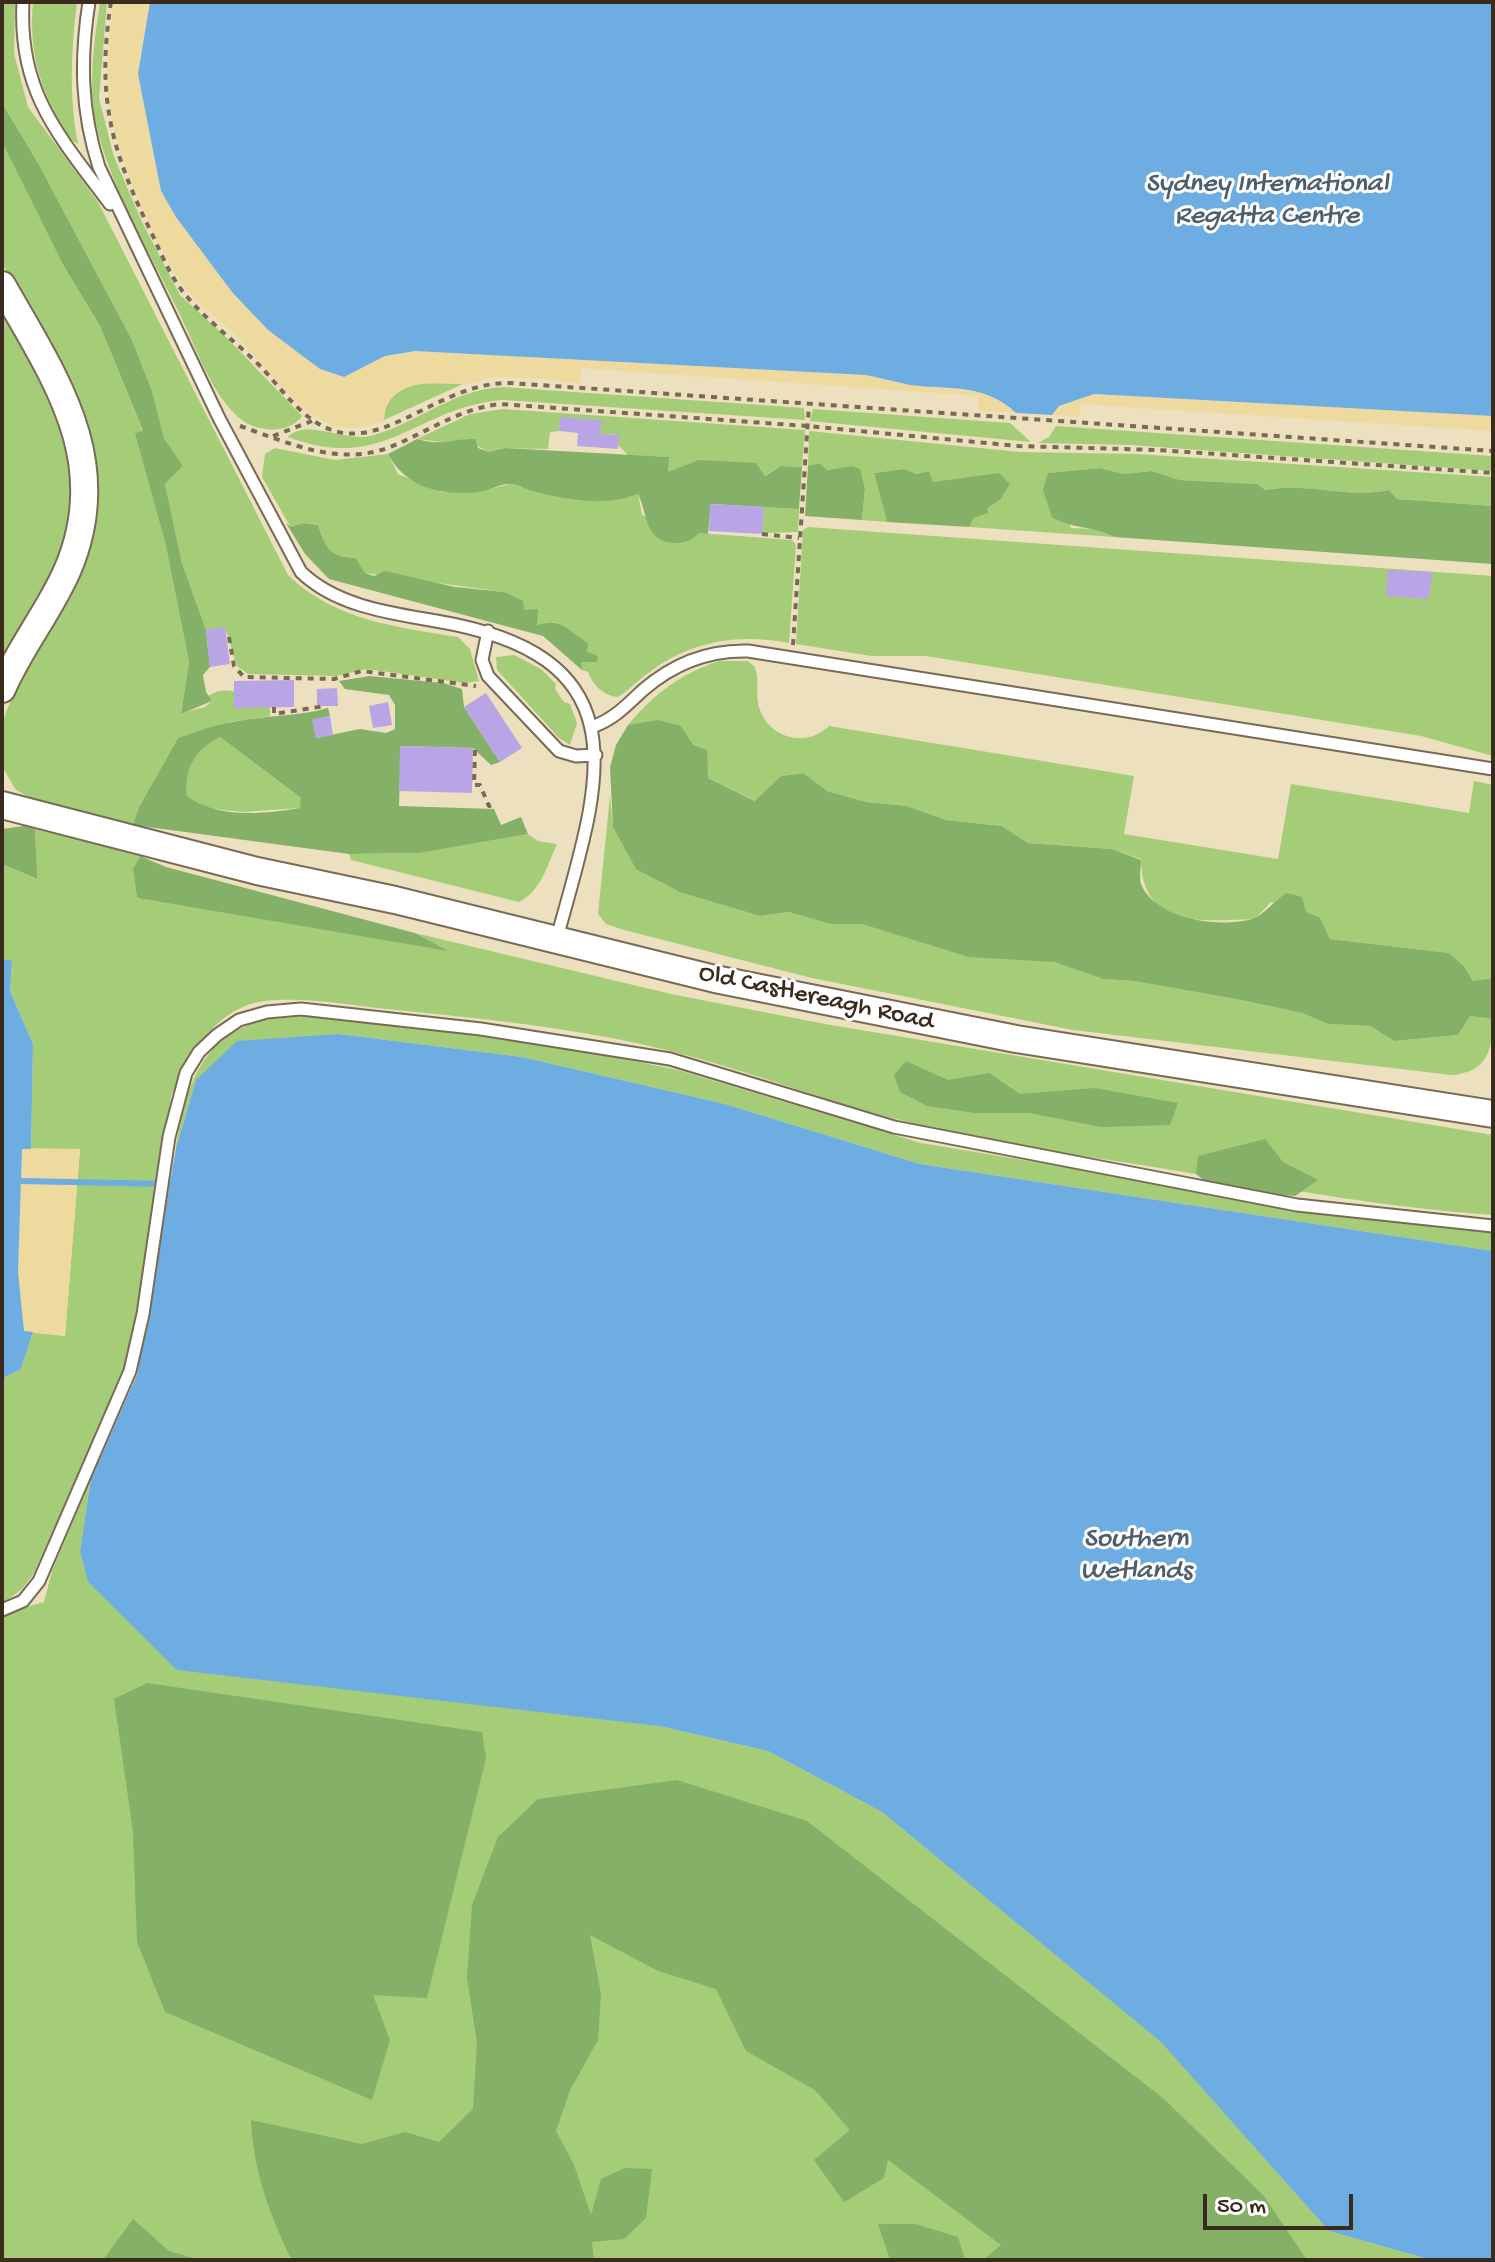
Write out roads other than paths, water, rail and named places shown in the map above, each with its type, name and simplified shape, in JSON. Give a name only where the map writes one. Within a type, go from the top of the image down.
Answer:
[{"type":"street","points":[[2,285],[67,402],[82,452],[84,490],[78,540],[66,573],[2,689]]},
{"type":"street","name":"Old Castlereagh Road","points":[[2,805],[146,843],[395,900],[715,979],[1016,1039],[1493,1114]]},
{"type":"lane","points":[[23,2],[22,48],[38,103],[121,219]]},
{"type":"lane","points":[[89,2],[82,66],[86,125],[99,167],[121,219],[289,553],[312,582],[343,599],[372,608],[488,631],[524,645],[555,667],[578,693],[592,727],[596,755],[589,820],[556,942]]},
{"type":"lane","points":[[488,631],[482,660],[488,676],[559,751],[576,756],[596,755]]},
{"type":"lane","points":[[592,727],[614,718],[660,677],[701,656],[725,650],[793,656],[1493,769]]},
{"type":"lane","points":[[2,1610],[23,1601],[39,1581],[130,1371],[143,1314],[169,1137],[186,1073],[199,1052],[217,1035],[239,1020],[267,1012],[301,1009],[481,1029],[670,1059],[894,1127],[1297,1205],[1493,1226]]},
{"type":"water","name":"Sydney International Regatta Centre","points":[[150,2],[1493,2],[1493,416],[1094,394],[1059,406],[1052,415],[1016,413],[1004,403],[979,392],[910,385],[866,375],[415,351],[385,356],[344,377],[320,369],[268,330],[232,292],[176,217],[161,191],[138,74]]},
{"type":"water","points":[[2,960],[12,960],[10,991],[33,1044],[31,1149],[22,1149],[18,1272],[24,1331],[33,1332],[21,1369],[2,1379]]},
{"type":"water","name":"Southern Wetlands","points":[[339,1034],[522,1057],[725,1104],[920,1164],[1493,1251],[1493,2260],[1431,2260],[1329,2231],[1161,2042],[882,1812],[768,1751],[659,1726],[177,1670],[88,1582],[80,1551],[91,1479],[137,1375],[176,1148],[196,1080],[237,1041]]},
{"type":"waterway","points":[[20,1181],[169,1184]]}]
